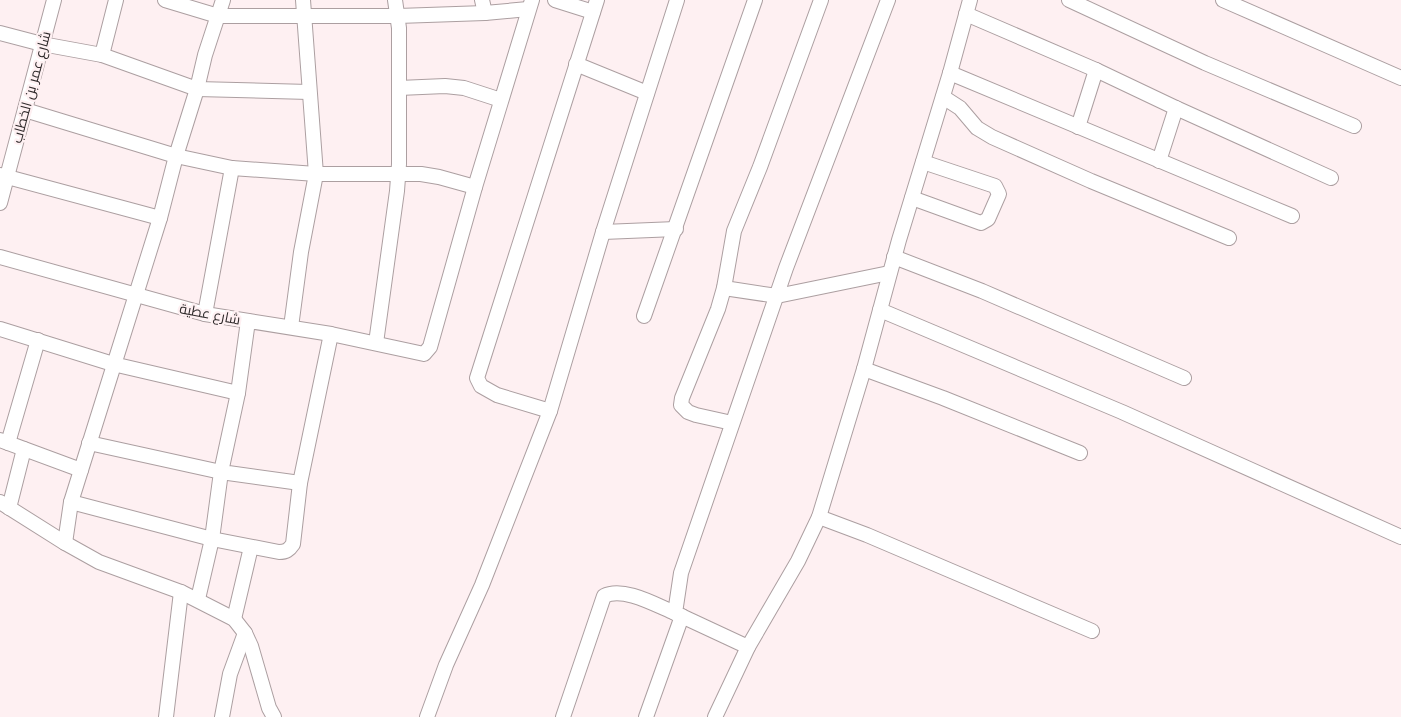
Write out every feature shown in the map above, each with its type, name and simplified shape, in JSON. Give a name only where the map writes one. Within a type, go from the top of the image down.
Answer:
[{"type":"street","name":"شارع عمر بن الخطاب","points":[[0,203],[3,176],[25,110],[54,0]]},
{"type":"street","points":[[102,55],[116,0]]},
{"type":"street","points":[[25,110],[176,156],[232,168],[316,174],[421,174],[475,187],[530,5],[484,6],[398,16],[218,16],[165,0]]},
{"type":"street","points":[[65,543],[71,502],[160,218],[205,55],[223,0]]},
{"type":"street","points":[[291,327],[316,174],[303,0]]},
{"type":"street","points":[[376,343],[398,174],[398,16],[395,0]]},
{"type":"street","points":[[550,410],[497,395],[481,386],[477,378],[595,6],[555,0]]},
{"type":"street","points":[[426,717],[446,665],[482,585],[550,410],[603,232],[677,0]]},
{"type":"street","points":[[644,316],[756,0]]},
{"type":"street","points":[[732,423],[688,412],[681,405],[682,398],[724,288],[734,231],[760,167],[822,0]]},
{"type":"street","points":[[646,717],[679,614],[681,573],[777,296],[888,0]]},
{"type":"street","points":[[1069,0],[1205,63],[1354,126]]},
{"type":"street","points":[[1223,0],[1401,78]]},
{"type":"street","points":[[715,717],[748,647],[798,561],[819,517],[864,369],[889,273],[943,98],[968,7],[1176,108],[1331,178]]},
{"type":"street","points":[[0,33],[42,44],[102,55],[197,89],[309,92]]},
{"type":"street","points":[[576,64],[647,94]]},
{"type":"street","points":[[1078,127],[1096,70]]},
{"type":"street","points":[[950,73],[1292,216]]},
{"type":"street","points":[[399,88],[445,86],[464,88],[501,100]]},
{"type":"street","points":[[943,98],[965,112],[984,134],[1229,238]]},
{"type":"street","points":[[1159,161],[1176,108]]},
{"type":"street","points":[[912,198],[981,223],[988,219],[999,194],[995,186],[923,162]]},
{"type":"street","points":[[204,314],[232,168]]},
{"type":"street","points":[[3,176],[160,218]]},
{"type":"street","name":"شارع عطية","points":[[0,257],[204,314],[331,334],[424,354],[430,347],[475,187]]},
{"type":"street","points":[[603,232],[676,229]]},
{"type":"street","points":[[894,256],[982,291],[1184,378]]},
{"type":"street","points":[[724,288],[777,296],[889,273]]},
{"type":"street","points":[[880,310],[1122,412],[1401,537]]},
{"type":"street","points":[[198,599],[212,539],[221,472],[238,393],[248,322]]},
{"type":"street","points":[[0,329],[113,364],[238,393]]},
{"type":"street","points":[[71,502],[212,539],[279,552],[285,552],[290,549],[293,544],[300,483],[331,334]]},
{"type":"street","points":[[38,340],[4,441],[81,470]]},
{"type":"street","points":[[864,369],[1080,453]]},
{"type":"street","points":[[90,443],[221,472],[300,483]]},
{"type":"street","points":[[24,449],[5,505],[65,543],[116,569],[182,592],[234,619],[245,633],[251,646],[269,708],[274,717]]},
{"type":"street","points":[[819,517],[876,539],[1092,632]]},
{"type":"street","points":[[234,619],[250,546]]},
{"type":"street","points":[[166,717],[182,592]]},
{"type":"street","points":[[563,717],[604,596],[610,593],[617,592],[630,595],[679,614],[748,647]]},
{"type":"street","points":[[222,717],[230,674],[245,633]]}]
